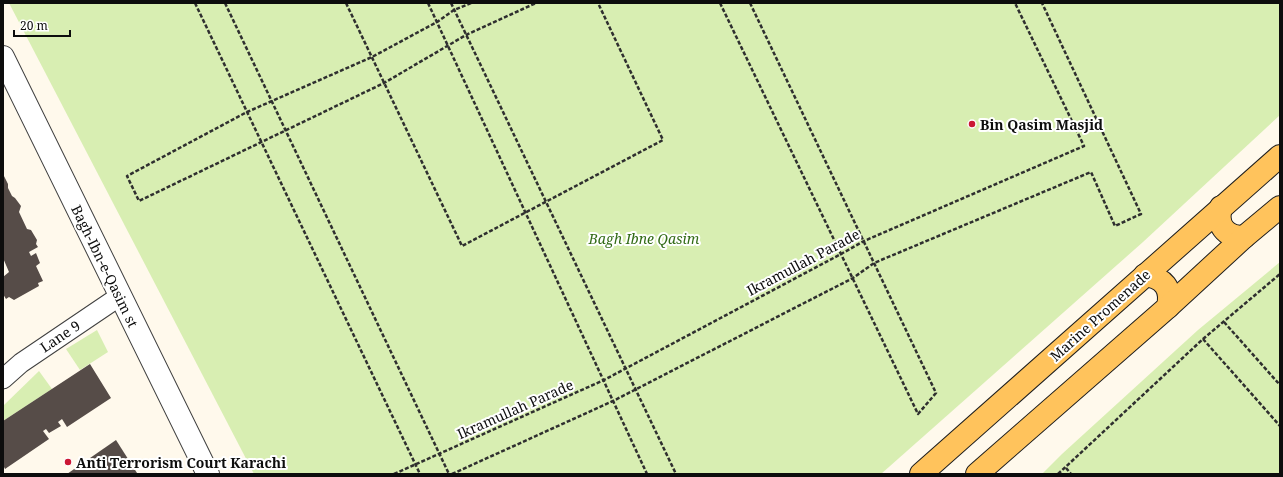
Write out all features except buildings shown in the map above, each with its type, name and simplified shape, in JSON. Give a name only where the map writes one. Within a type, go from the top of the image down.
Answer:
[{"type":"main road","name":"Marine Promenade","points":[[921,474],[1280,156]]},
{"type":"main road","points":[[1221,207],[1219,215],[1220,222],[1224,229],[1229,234],[1236,237],[1244,237]]},
{"type":"main road","points":[[977,474],[1168,307],[1244,237],[1280,207]]},
{"type":"main road","points":[[1145,275],[1158,279],[1168,289],[1170,298],[1168,307]]},
{"type":"street","name":"Bagh-Ibn-e-Qasim st","points":[[3,57],[208,474]]},
{"type":"street","name":"Lane 9","points":[[3,379],[21,363],[120,296]]},
{"type":"path","points":[[195,3],[420,474]]},
{"type":"path","points":[[225,3],[449,474]]},
{"type":"path","points":[[346,3],[462,246],[663,140],[598,3]]},
{"type":"path","points":[[428,3],[647,474]]},
{"type":"path","points":[[451,3],[676,474]]},
{"type":"path","points":[[470,3],[454,10],[436,22],[372,57],[247,112],[127,176],[139,200],[384,83],[448,47],[466,35],[536,3]]},
{"type":"path","points":[[720,3],[918,414],[936,393],[750,3]]},
{"type":"path","name":"Ikramullah Parade","points":[[394,474],[604,380],[864,241],[1084,146],[1015,3]]},
{"type":"path","points":[[452,474],[614,401],[852,278],[874,263],[1091,172],[1115,226],[1141,214],[1042,3]]},
{"type":"path","points":[[1058,474],[1203,339],[1280,274]]},
{"type":"path","points":[[1224,322],[1280,385]]},
{"type":"path","points":[[1203,339],[1280,426]]},
{"type":"path","points":[[1066,468],[1071,474]]},
{"type":"green space","name":"Bagh Ibne Qasim","points":[[9,3],[1280,3],[1280,115],[1143,242],[881,474],[254,474]]},
{"type":"green space","points":[[1280,262],[1280,474],[1042,474],[1198,330]]},
{"type":"green space","points":[[97,330],[108,352],[80,370],[66,349]]},
{"type":"green space","points":[[39,371],[52,389],[3,421],[3,406]]},
{"type":"place","name":"Bin Qasim Masjid","points":[[972,124]]},
{"type":"place","name":"Anti Terrorism Court Karachi","points":[[68,462]]}]
